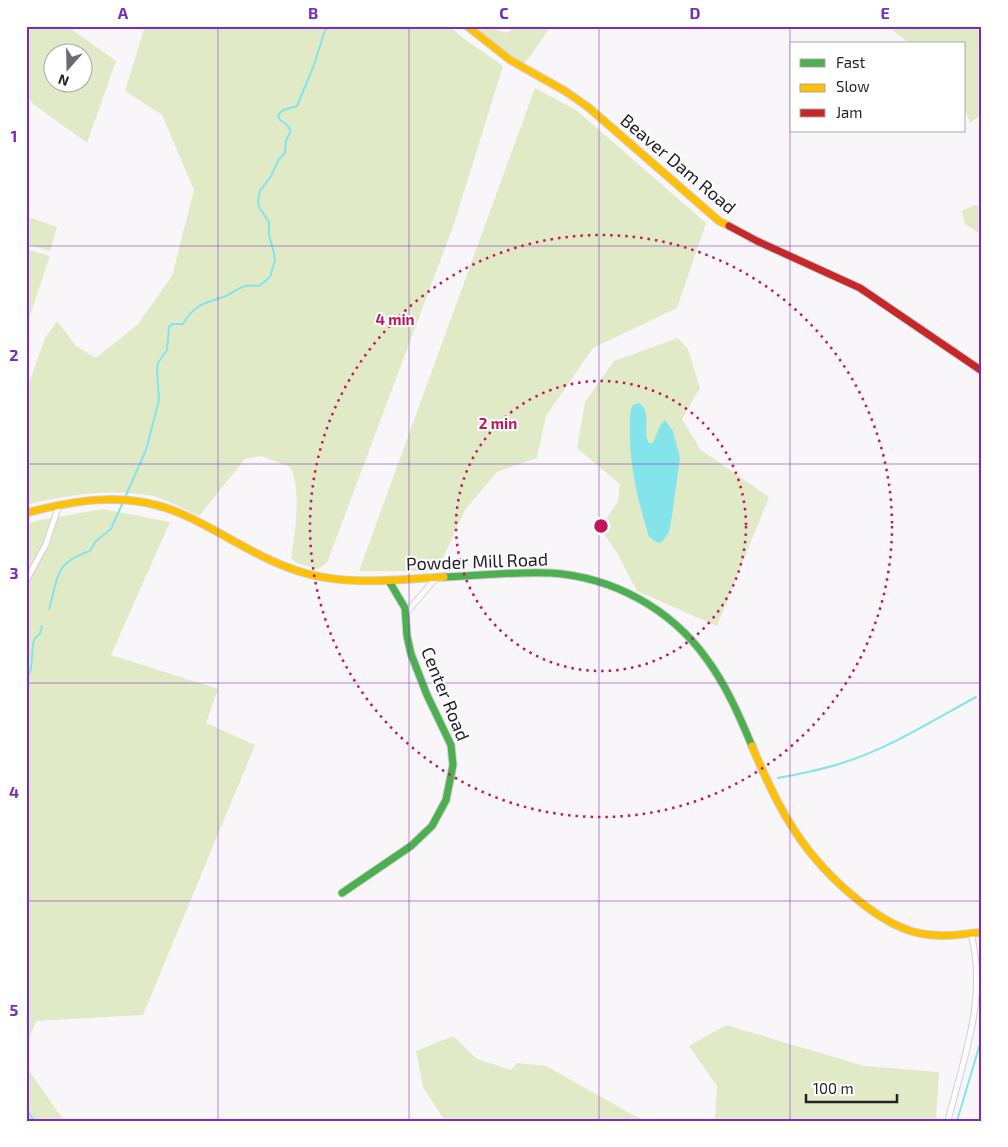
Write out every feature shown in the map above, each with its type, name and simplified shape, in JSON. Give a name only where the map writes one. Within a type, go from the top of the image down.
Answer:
[{"type":"main road","name":"Beaver Dam Road","points":[[467,26],[510,60],[577,99],[719,221],[757,241],[860,288],[982,371]]},
{"type":"main road","name":"Powder Mill Road","points":[[26,512],[92,498],[130,498],[176,512],[264,558],[290,569],[309,574],[334,578],[389,581],[545,572],[598,580],[620,589],[657,610],[693,642],[715,668],[730,695],[782,813],[807,850],[826,871],[868,910],[897,926],[913,932],[948,937],[982,932]]},
{"type":"main road","name":"Center Road","points":[[342,893],[423,836],[432,826],[443,808],[450,784],[453,755],[411,654],[407,636],[406,613],[389,581]]},
{"type":"street","points":[[26,581],[46,544],[59,504]]},
{"type":"street","points":[[406,613],[436,578]]},
{"type":"street","points":[[948,1121],[976,1001],[977,964],[971,934]]},
{"type":"green space","points":[[26,26],[67,26],[89,42],[42,42],[42,92],[92,92],[92,44],[116,61],[87,143],[33,104],[26,95]]},
{"type":"green space","points":[[145,26],[449,26],[503,66],[454,224],[327,563],[318,569],[297,563],[291,558],[296,524],[297,499],[294,476],[290,467],[261,456],[245,459],[199,516],[153,496],[137,494],[89,494],[57,498],[26,505],[26,391],[45,338],[57,321],[76,346],[96,358],[138,324],[172,276],[194,190],[162,115],[125,91]]},
{"type":"green space","points":[[477,26],[489,26],[506,33],[518,26],[551,26],[529,58],[520,66],[473,31]]},
{"type":"green space","points":[[888,26],[982,26],[982,114],[970,123],[966,112],[966,42],[908,42]]},
{"type":"green space","points":[[535,88],[576,110],[706,223],[677,308],[593,348],[546,416],[537,458],[497,472],[465,510],[437,571],[359,571]]},
{"type":"green space","points":[[974,205],[982,207],[982,235],[965,224],[962,211]]},
{"type":"green space","points":[[26,216],[57,227],[50,251],[26,244]]},
{"type":"green space","points":[[26,249],[50,256],[26,328]]},
{"type":"green space","points":[[678,338],[688,349],[700,388],[682,419],[701,450],[769,497],[717,626],[637,591],[617,553],[600,528],[618,501],[620,484],[577,448],[585,402],[614,361]]},
{"type":"green space","points":[[103,509],[170,522],[111,655],[218,689],[206,723],[255,745],[143,1015],[36,1021],[26,1047],[26,524]]},
{"type":"green space","points":[[726,1025],[864,1066],[939,1072],[936,1121],[715,1121],[717,1086],[689,1046]]},
{"type":"green space","points":[[453,1036],[477,1059],[511,1070],[517,1063],[546,1066],[644,1121],[445,1121],[423,1087],[416,1051]]},
{"type":"green space","points":[[26,1066],[57,1111],[66,1121],[26,1121]]},
{"type":"water","points":[[638,403],[643,406],[645,411],[646,432],[649,443],[653,443],[660,426],[665,420],[673,431],[680,458],[669,532],[662,542],[658,543],[649,537],[633,469],[630,416],[633,405]]},
{"type":"waterway","points":[[49,609],[59,572],[63,566],[90,551],[96,541],[111,529],[146,450],[159,400],[158,363],[167,350],[169,327],[172,324],[183,324],[193,311],[204,303],[224,297],[241,287],[259,286],[270,277],[275,260],[269,235],[269,222],[259,207],[260,191],[271,176],[279,159],[285,153],[286,140],[290,133],[290,129],[280,120],[279,113],[297,106],[314,65],[325,30],[330,26]]},
{"type":"waterway","points":[[26,681],[31,669],[33,644],[35,638],[40,634],[42,626]]},
{"type":"waterway","points":[[778,778],[826,768],[860,757],[910,733],[976,697]]},
{"type":"waterway","points":[[957,1121],[982,1037]]},
{"type":"waterway","points":[[26,1108],[34,1121]]},
{"type":"traffic: fast","points":[[444,577],[551,573],[596,581],[638,598],[675,624],[692,640],[706,658],[726,690],[752,746]]},
{"type":"traffic: fast","points":[[342,893],[411,846],[432,826],[446,800],[453,765],[451,745],[427,695],[411,654],[407,636],[405,608],[389,581]]},
{"type":"traffic: slow","points":[[467,26],[510,60],[565,91],[588,107],[719,221],[729,226]]},
{"type":"traffic: slow","points":[[26,513],[84,501],[124,500],[143,502],[182,514],[259,555],[308,574],[325,578],[359,581],[444,577]]},
{"type":"traffic: slow","points":[[752,746],[782,811],[807,849],[858,900],[884,919],[914,932],[940,935],[982,932]]},
{"type":"traffic: jam","points":[[729,226],[757,241],[860,288],[982,371]]}]
